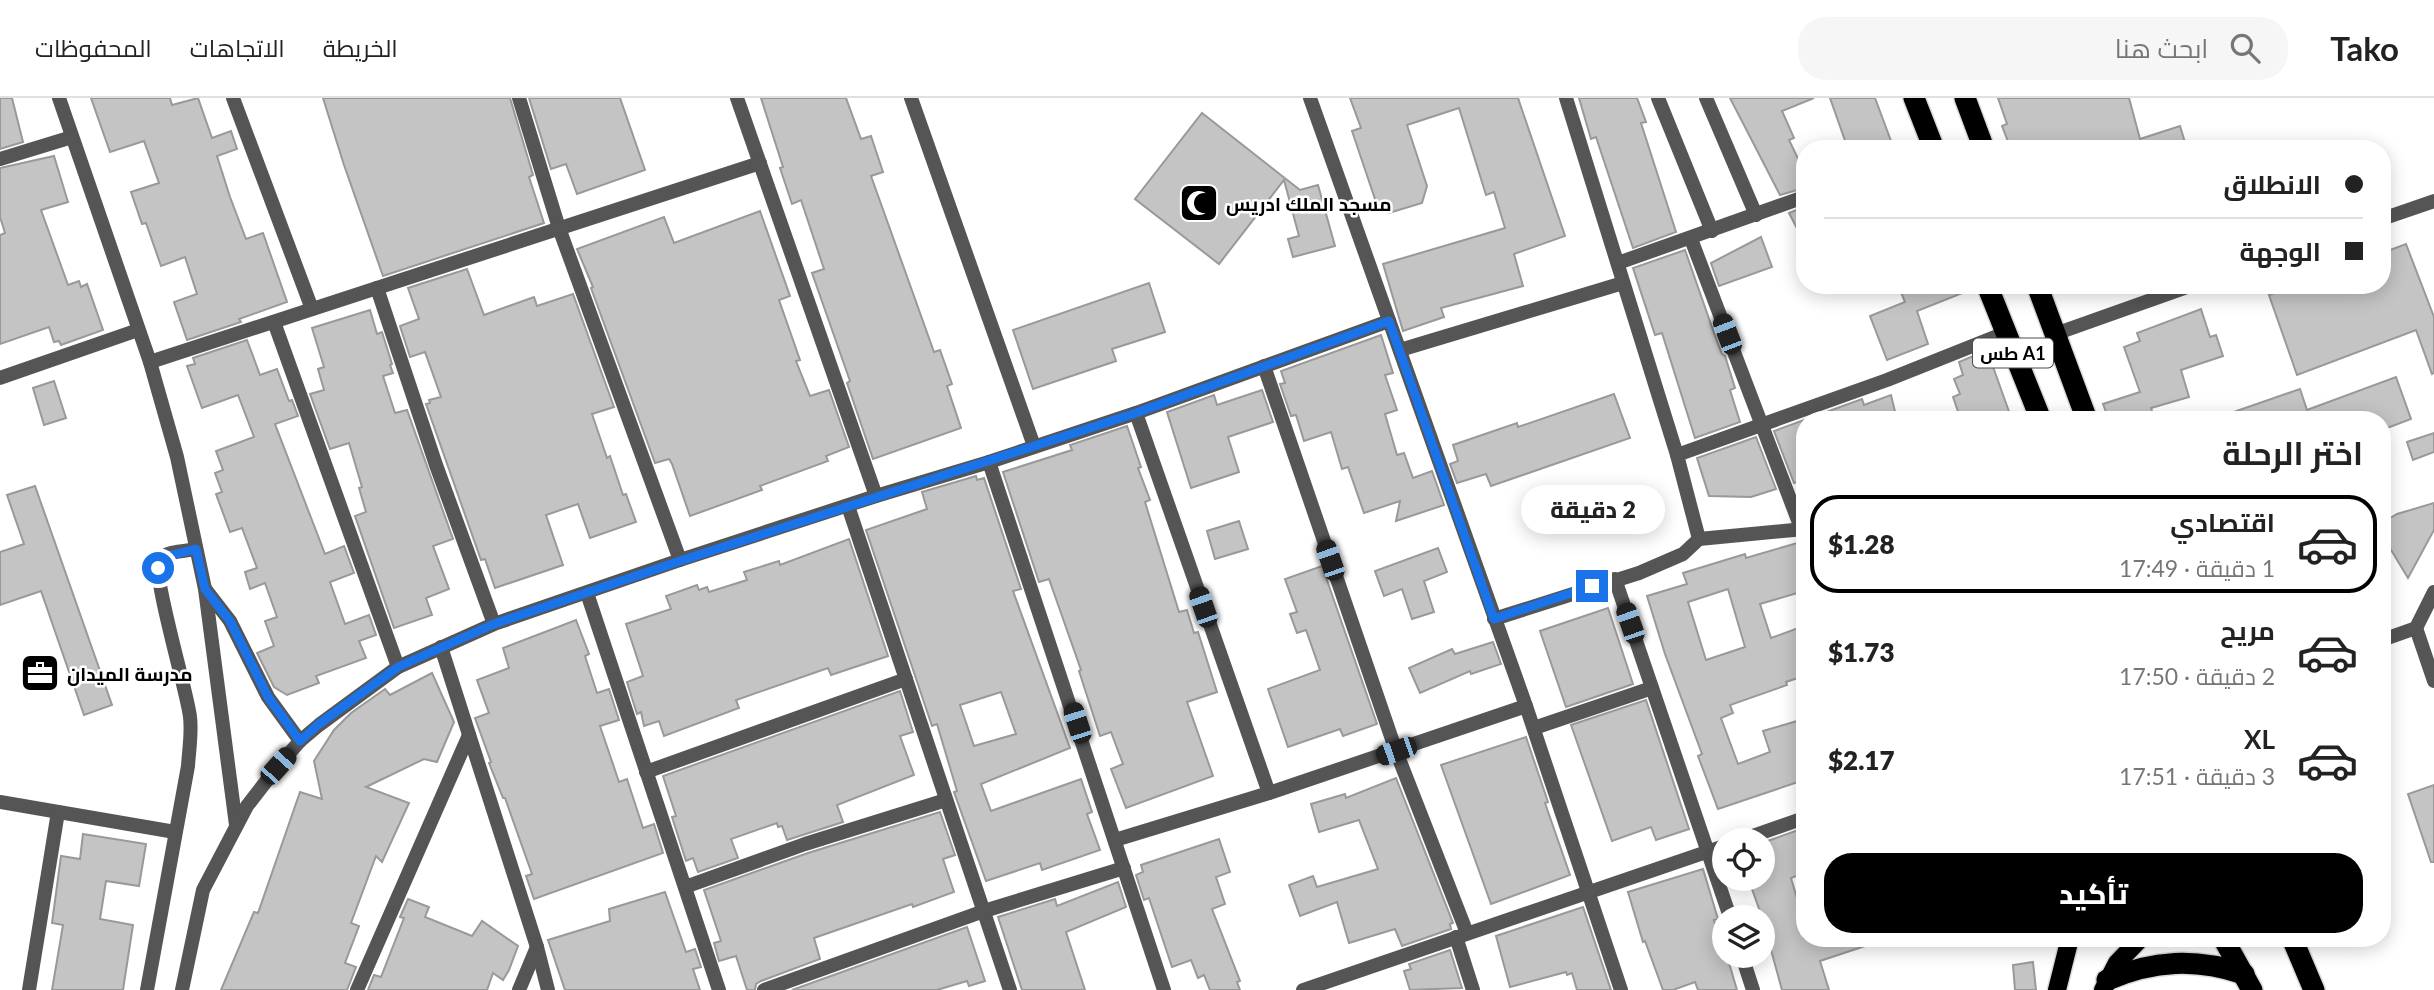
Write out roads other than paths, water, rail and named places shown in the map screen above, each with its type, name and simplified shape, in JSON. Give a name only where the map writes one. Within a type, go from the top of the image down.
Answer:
[{"type":"highway","points":[[1914,98],[1930,140]]},
{"type":"highway","points":[[1965,98],[1981,140]]},
{"type":"highway","name":"طس A1","points":[[1990,294],[2037,411]]},
{"type":"highway","name":"طس A1","points":[[2040,294],[2084,411]]},
{"type":"highway","points":[[2228,947],[2248,982]]},
{"type":"highway","points":[[2296,947],[2314,990]]},
{"type":"highway","points":[[2105,985],[2129,970],[2175,961],[2210,964],[2248,982]]},
{"type":"main road","points":[[2057,990],[2068,947]]},
{"type":"main road","points":[[2105,985],[2117,963],[2132,947]]},
{"type":"street","points":[[59,98],[150,362],[177,457],[205,589],[236,825]]},
{"type":"street","points":[[519,98],[559,228],[680,561]]},
{"type":"street","points":[[737,98],[876,496]]},
{"type":"street","points":[[911,98],[1034,446]]},
{"type":"street","points":[[1310,98],[1534,728],[1621,990]]},
{"type":"street","points":[[1566,98],[1677,455],[1699,539]]},
{"type":"street","points":[[1658,98],[1712,231]]},
{"type":"street","points":[[1706,98],[1756,215]]},
{"type":"street","points":[[237,99],[312,309]]},
{"type":"street","points":[[0,159],[72,137]]},
{"type":"street","points":[[150,362],[761,163]]},
{"type":"street","points":[[1618,263],[1796,200]]},
{"type":"street","points":[[2391,216],[2434,201]]},
{"type":"street","points":[[1691,239],[1796,511]]},
{"type":"street","points":[[1400,350],[1623,283]]},
{"type":"street","points":[[377,288],[436,465],[494,624]]},
{"type":"street","points":[[2055,334],[2168,294]]},
{"type":"street","points":[[182,990],[204,890],[236,825],[259,788],[300,741],[319,724],[398,667],[494,624],[876,496],[1136,413],[1389,321]]},
{"type":"street","points":[[274,322],[398,667]]},
{"type":"street","points":[[0,378],[138,330]]},
{"type":"street","points":[[1801,411],[1888,380],[2005,333]]},
{"type":"street","points":[[1264,366],[1461,935],[1473,990]]},
{"type":"street","points":[[1136,413],[1269,793]]},
{"type":"street","points":[[1677,455],[1796,413]]},
{"type":"street","points":[[989,462],[1164,990]]},
{"type":"street","points":[[848,506],[1008,989]]},
{"type":"street","points":[[1494,619],[1639,573],[1683,554],[1699,539],[1796,529]]},
{"type":"street","points":[[147,990],[188,766],[190,718],[162,595],[158,563],[160,558],[167,555],[196,549]]},
{"type":"street","points":[[1615,579],[1726,905]]},
{"type":"street","points":[[205,589],[230,621],[268,697],[300,741]]},
{"type":"street","points":[[2391,637],[2416,628],[2434,592]]},
{"type":"street","points":[[587,593],[719,990]]},
{"type":"street","points":[[2416,628],[2434,681]]},
{"type":"street","points":[[441,647],[537,947],[548,990]]},
{"type":"street","points":[[646,772],[906,679]]},
{"type":"street","points":[[1534,728],[1652,688]]},
{"type":"street","points":[[1115,840],[1269,793],[1526,706]]},
{"type":"street","points":[[357,990],[469,735]]},
{"type":"street","points":[[685,887],[805,844],[946,800]]},
{"type":"street","points":[[0,802],[175,832]]},
{"type":"street","points":[[29,990],[58,812]]},
{"type":"street","points":[[1775,828],[1796,821]]},
{"type":"street","points":[[1303,990],[1712,850]]},
{"type":"street","points":[[764,990],[984,911],[1124,868]]},
{"type":"street","points":[[519,990],[537,947]]},
{"type":"street","points":[[1746,968],[1753,990]]},
{"type":"place","name":"مسجد الملك ادريس","points":[[1199,203]]},
{"type":"place","name":"مدرسة الميدان","points":[[40,673]]}]
